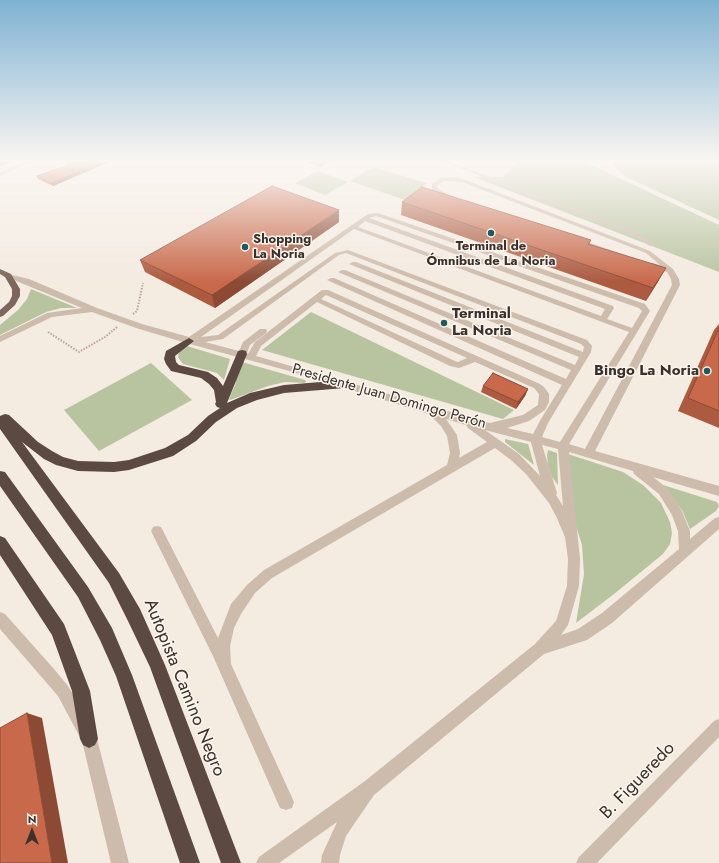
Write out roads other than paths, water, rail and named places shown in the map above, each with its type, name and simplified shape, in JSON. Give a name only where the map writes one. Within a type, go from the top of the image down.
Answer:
[{"type":"highway","points":[[189,341],[170,354],[169,359],[171,364],[175,368],[204,375],[213,381],[219,389],[222,402]]},
{"type":"highway","points":[[0,413],[34,445],[60,461],[78,466],[114,467],[129,465],[153,458],[181,445],[192,438],[212,418],[222,402],[246,355]]},
{"type":"highway","points":[[212,418],[233,406],[268,392],[297,387],[346,384]]},
{"type":"highway","name":"Autopista Camino Negro","points":[[0,420],[114,578],[134,615],[157,665],[231,863]]},
{"type":"highway","points":[[0,476],[83,592],[106,634],[124,675],[190,863]]},
{"type":"highway","points":[[0,543],[58,630],[81,691],[89,738]]},
{"type":"main road","points":[[0,271],[8,276],[16,289],[16,296],[12,303],[0,314]]},
{"type":"street","points":[[517,201],[648,252],[659,260],[670,271],[675,279],[676,285],[588,454]]},
{"type":"street","points":[[550,201],[635,233],[652,245]]},
{"type":"street","points":[[189,341],[370,215],[380,214],[642,306],[646,311],[563,446],[574,559],[573,586],[570,603],[561,625],[540,649],[371,787],[265,863]]},
{"type":"street","points":[[365,219],[610,308],[603,319]]},
{"type":"street","points":[[353,227],[633,331]]},
{"type":"street","points":[[573,238],[632,258]]},
{"type":"street","points":[[189,341],[220,337],[341,252],[349,252],[363,256],[584,342],[588,346],[587,352],[544,422],[536,439],[537,448],[553,500],[571,537]]},
{"type":"street","points":[[246,355],[246,344],[363,256]]},
{"type":"street","points":[[647,263],[670,271]]},
{"type":"street","points":[[353,264],[585,356]]},
{"type":"street","points":[[342,272],[577,369]]},
{"type":"street","name":"Presidente Juan Domingo Perón","points":[[8,276],[26,281],[94,310],[189,341],[246,355],[466,421],[563,446],[719,490]]},
{"type":"street","points":[[331,280],[567,383]]},
{"type":"street","points":[[246,355],[325,292],[473,359],[537,386],[544,394],[544,402],[542,407],[526,418],[512,424],[501,425],[466,421]]},
{"type":"street","points":[[316,299],[453,364],[460,365],[473,359]]},
{"type":"street","points":[[0,339],[38,320],[50,316],[73,311],[94,310]]},
{"type":"street","points":[[431,410],[452,435],[455,453],[452,466]]},
{"type":"street","points":[[466,421],[496,442],[530,471],[553,500]]},
{"type":"street","points":[[224,666],[223,646],[228,627],[236,609],[251,589],[268,574],[452,466],[496,442]]},
{"type":"street","points":[[631,466],[646,476],[663,491],[671,503],[677,513],[684,531],[685,552]]},
{"type":"street","points":[[540,649],[582,635],[608,618],[719,522]]},
{"type":"street","points":[[156,531],[224,666],[286,802]]},
{"type":"street","points":[[0,621],[49,674],[74,709],[89,738],[120,860]]},
{"type":"street","name":"B. Figueredo","points":[[592,861],[719,726]]},
{"type":"street","points":[[330,863],[331,855],[340,831],[371,787]]},
{"type":"place","name":"Terminal de Ómnibus de La Noria","points":[[491,233]]},
{"type":"place","name":"Shopping La Noria","points":[[245,247]]},
{"type":"place","name":"Terminal La Noria","points":[[444,323]]},
{"type":"place","name":"Bingo La Noria","points":[[707,371]]}]
